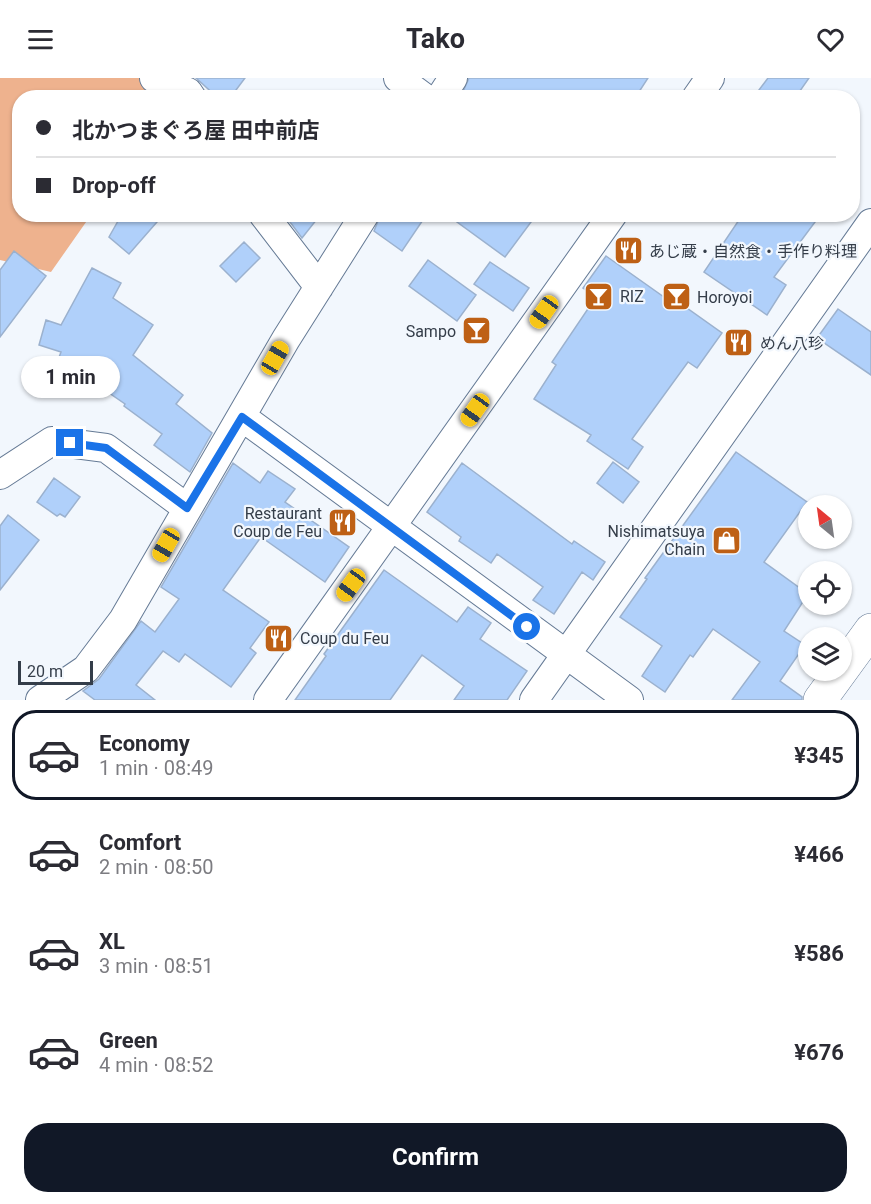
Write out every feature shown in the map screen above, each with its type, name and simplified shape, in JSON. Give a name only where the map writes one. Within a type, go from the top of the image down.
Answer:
[{"type":"street","points":[[154,78],[183,90]]},
{"type":"street","points":[[398,78],[414,90]]},
{"type":"street","points":[[269,222],[319,287]]},
{"type":"street","points":[[40,700],[86,669],[123,620],[286,339],[360,222]]},
{"type":"street","points":[[268,700],[607,222]]},
{"type":"street","points":[[534,700],[871,223]]},
{"type":"street","points":[[242,417],[629,700]]},
{"type":"street","points":[[0,475],[52,441],[106,448],[187,508]]},
{"type":"street","points":[[820,700],[871,630]]},
{"type":"shaded area","points":[[0,78],[144,78],[150,83],[148,90],[12,90],[12,222],[86,222],[51,272],[0,260]]},
{"type":"building","points":[[196,78],[245,78],[236,90],[209,90]]},
{"type":"building","points":[[469,78],[648,78],[640,90],[464,90]]},
{"type":"building","points":[[768,78],[809,78],[801,90],[759,90]]},
{"type":"building","points":[[117,222],[157,222],[129,254],[109,237]]},
{"type":"building","points":[[290,222],[315,222],[302,238]]},
{"type":"building","points":[[378,222],[422,222],[402,251],[374,231]]},
{"type":"building","points":[[457,222],[531,222],[505,257]]},
{"type":"building","points":[[738,222],[815,222],[774,277],[786,285],[767,315],[704,272]]},
{"type":"building","points":[[244,242],[260,258],[236,282],[220,266]]},
{"type":"building","points":[[14,251],[46,276],[0,337],[0,270]]},
{"type":"building","points":[[606,256],[681,309],[684,306],[722,333],[697,368],[688,362],[632,439],[643,447],[628,469],[587,441],[591,435],[534,399],[556,365],[552,362],[596,297],[583,288]]},
{"type":"building","points":[[428,260],[476,295],[457,321],[409,286]]},
{"type":"building","points":[[490,262],[529,288],[513,311],[474,284]]},
{"type":"building","points":[[92,268],[121,283],[113,298],[153,325],[133,355],[183,395],[176,404],[212,433],[190,472],[154,445],[162,434],[124,406],[125,404],[83,375],[86,370],[58,360],[61,352],[39,345],[46,320],[61,325]]},
{"type":"building","points":[[838,309],[871,332],[871,375],[817,338]]},
{"type":"building","points":[[736,452],[798,496],[798,515],[764,562],[798,587],[798,609],[784,631],[798,640],[798,655],[780,681],[802,697],[802,700],[732,700],[760,662],[713,629],[693,657],[690,655],[665,692],[642,676],[662,646],[620,617],[647,579],[645,578]]},
{"type":"building","points":[[613,462],[639,482],[623,503],[597,483]]},
{"type":"building","points":[[233,463],[260,483],[268,471],[295,489],[285,502],[349,547],[325,582],[261,537],[223,590],[269,622],[250,648],[256,653],[231,687],[185,654],[179,662],[163,651],[136,685],[155,700],[95,700],[83,691],[99,679],[141,621],[155,632],[179,599],[161,587]]},
{"type":"building","points":[[462,463],[572,544],[574,541],[605,562],[593,580],[582,572],[554,614],[533,600],[543,587],[497,554],[491,563],[459,541],[461,537],[427,512]]},
{"type":"building","points":[[54,478],[80,497],[65,517],[60,514],[57,516],[37,502]]},
{"type":"building","points":[[8,515],[39,540],[0,590],[0,526]]},
{"type":"building","points":[[384,570],[457,622],[468,607],[491,623],[480,639],[527,671],[507,700],[454,700],[464,686],[422,655],[390,700],[295,700],[326,656],[324,654]]},
{"type":"place","name":"あじ蔵・自然食・手作り料理","points":[[628,251]]},
{"type":"place","name":"RIZ","points":[[599,296]]},
{"type":"place","name":"Horoyoi","points":[[676,297]]},
{"type":"place","name":"Sampo","points":[[477,331]]},
{"type":"place","name":"めん八珍","points":[[739,343]]},
{"type":"place","name":"Restaurant Coup de Feu","points":[[343,522]]},
{"type":"place","name":"Nishimatsuya Chain","points":[[726,540]]},
{"type":"place","name":"Coup du Feu","points":[[279,638]]},
{"type":"route","points":[[70,443],[106,448],[187,508],[242,417],[527,627]]}]
